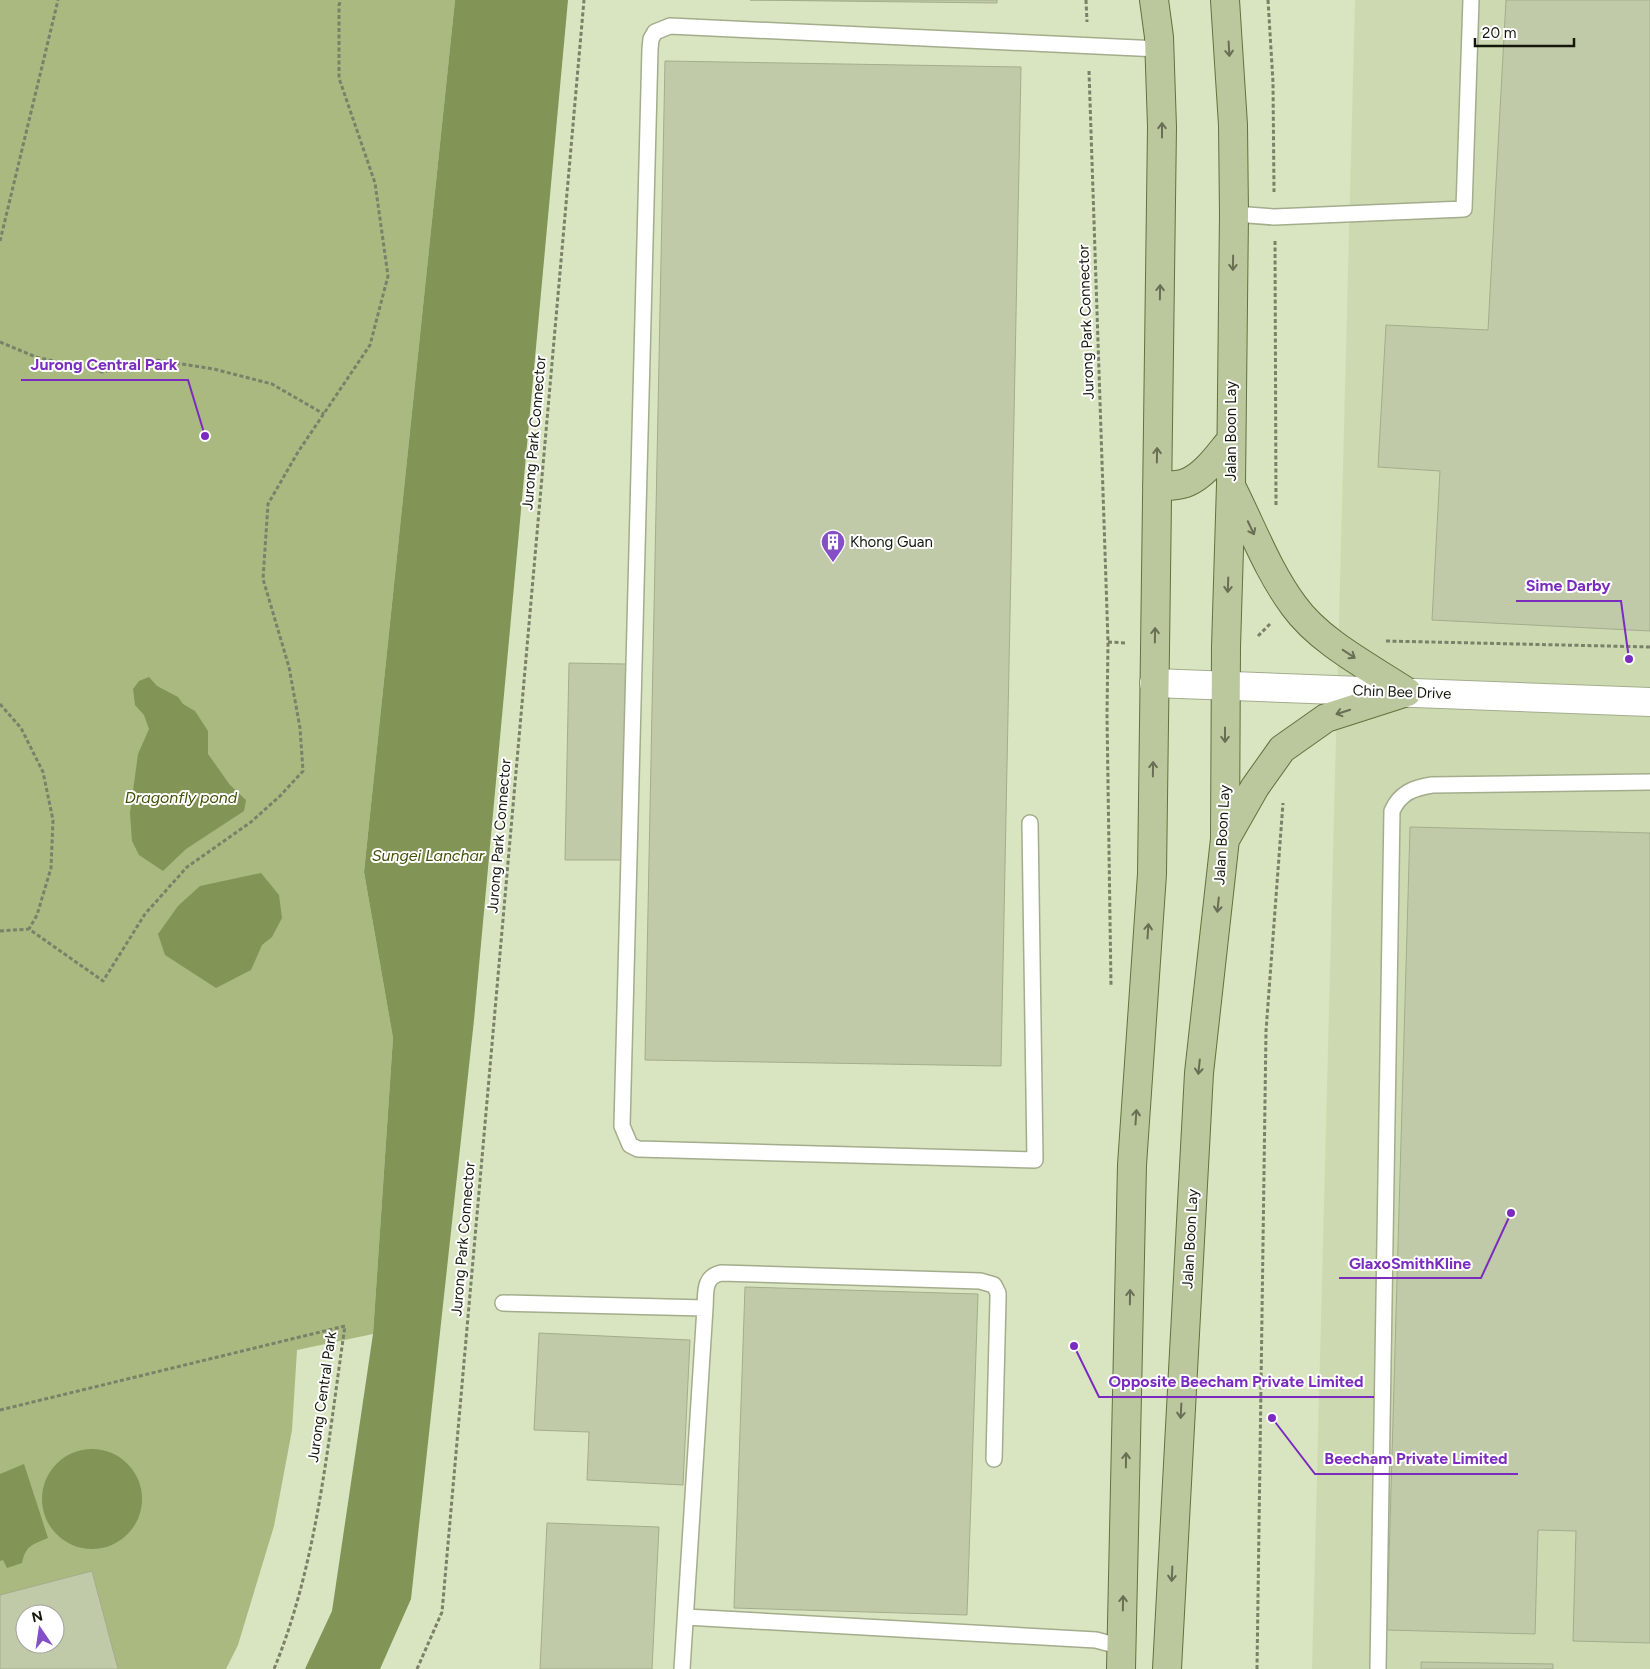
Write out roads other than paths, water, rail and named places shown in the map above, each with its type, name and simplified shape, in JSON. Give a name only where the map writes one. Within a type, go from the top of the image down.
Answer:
[{"type":"main road","points":[[1122,1658],[1132,1165],[1152,874],[1162,127],[1159,48],[1154,0]]},
{"type":"main road","name":"Jalan Boon Lay","points":[[1167,1669],[1199,1073],[1225,839],[1234,214],[1232,115],[1226,0]]},
{"type":"main road","points":[[1157,486],[1188,482],[1204,471],[1231,440]]},
{"type":"main road","points":[[1231,484],[1265,556],[1294,606],[1308,622],[1332,642],[1406,692]]},
{"type":"main road","points":[[1225,839],[1254,787],[1282,750],[1326,718],[1406,692]]},
{"type":"street","name":"Chin Bee Drive","points":[[1154,683],[1650,702]]},
{"type":"lane","points":[[1234,214],[1274,217],[1464,209],[1471,0]]},
{"type":"lane","points":[[1030,823],[1035,1160],[638,1150],[630,1145],[622,1126],[650,49],[655,32],[670,26],[1159,48]]},
{"type":"lane","points":[[1378,1669],[1392,811],[1397,801],[1407,792],[1432,785],[1650,782]]},
{"type":"lane","points":[[682,1669],[705,1308],[709,1278],[721,1273],[980,1281],[990,1283],[998,1293],[994,1459]]},
{"type":"lane","points":[[503,1303],[705,1308]]},
{"type":"lane","points":[[686,1617],[1096,1640],[1122,1658]]},
{"type":"water","name":"Sungei Lanchar","points":[[455,0],[568,0],[474,1020],[411,1599],[380,1669],[305,1669],[332,1611],[373,1334],[393,1038],[364,872]]},
{"type":"water","name":"Dragonfly pond","points":[[149,677],[157,686],[178,697],[183,704],[195,711],[208,731],[208,754],[230,785],[246,800],[244,811],[186,849],[163,871],[139,855],[132,841],[130,813],[138,754],[149,729],[144,715],[135,705],[133,689],[139,681]]},
{"type":"water","points":[[261,873],[279,895],[282,918],[272,937],[262,945],[251,970],[216,988],[165,955],[158,934],[178,906],[200,886]]},
{"type":"water","points":[[92,1449],[111,1452],[128,1463],[139,1480],[142,1499],[139,1518],[128,1535],[111,1546],[92,1549],[73,1546],[56,1535],[45,1518],[42,1499],[45,1480],[56,1463],[73,1452]]},
{"type":"water","points":[[24,1464],[48,1538],[31,1546],[26,1552],[22,1563],[7,1568],[3,1560],[0,1561],[0,1474]]},
{"type":"place","name":"Jurong Central Park","points":[[205,436]]},
{"type":"place","name":"Khong Guan","points":[[833,563]]},
{"type":"place","name":"Sime Darby","points":[[1629,659]]},
{"type":"place","name":"GlaxoSmithKline","points":[[1511,1213]]},
{"type":"place","name":"Opposite Beecham Private Limited","points":[[1074,1346]]},
{"type":"place","name":"Beecham Private Limited","points":[[1272,1418]]}]
